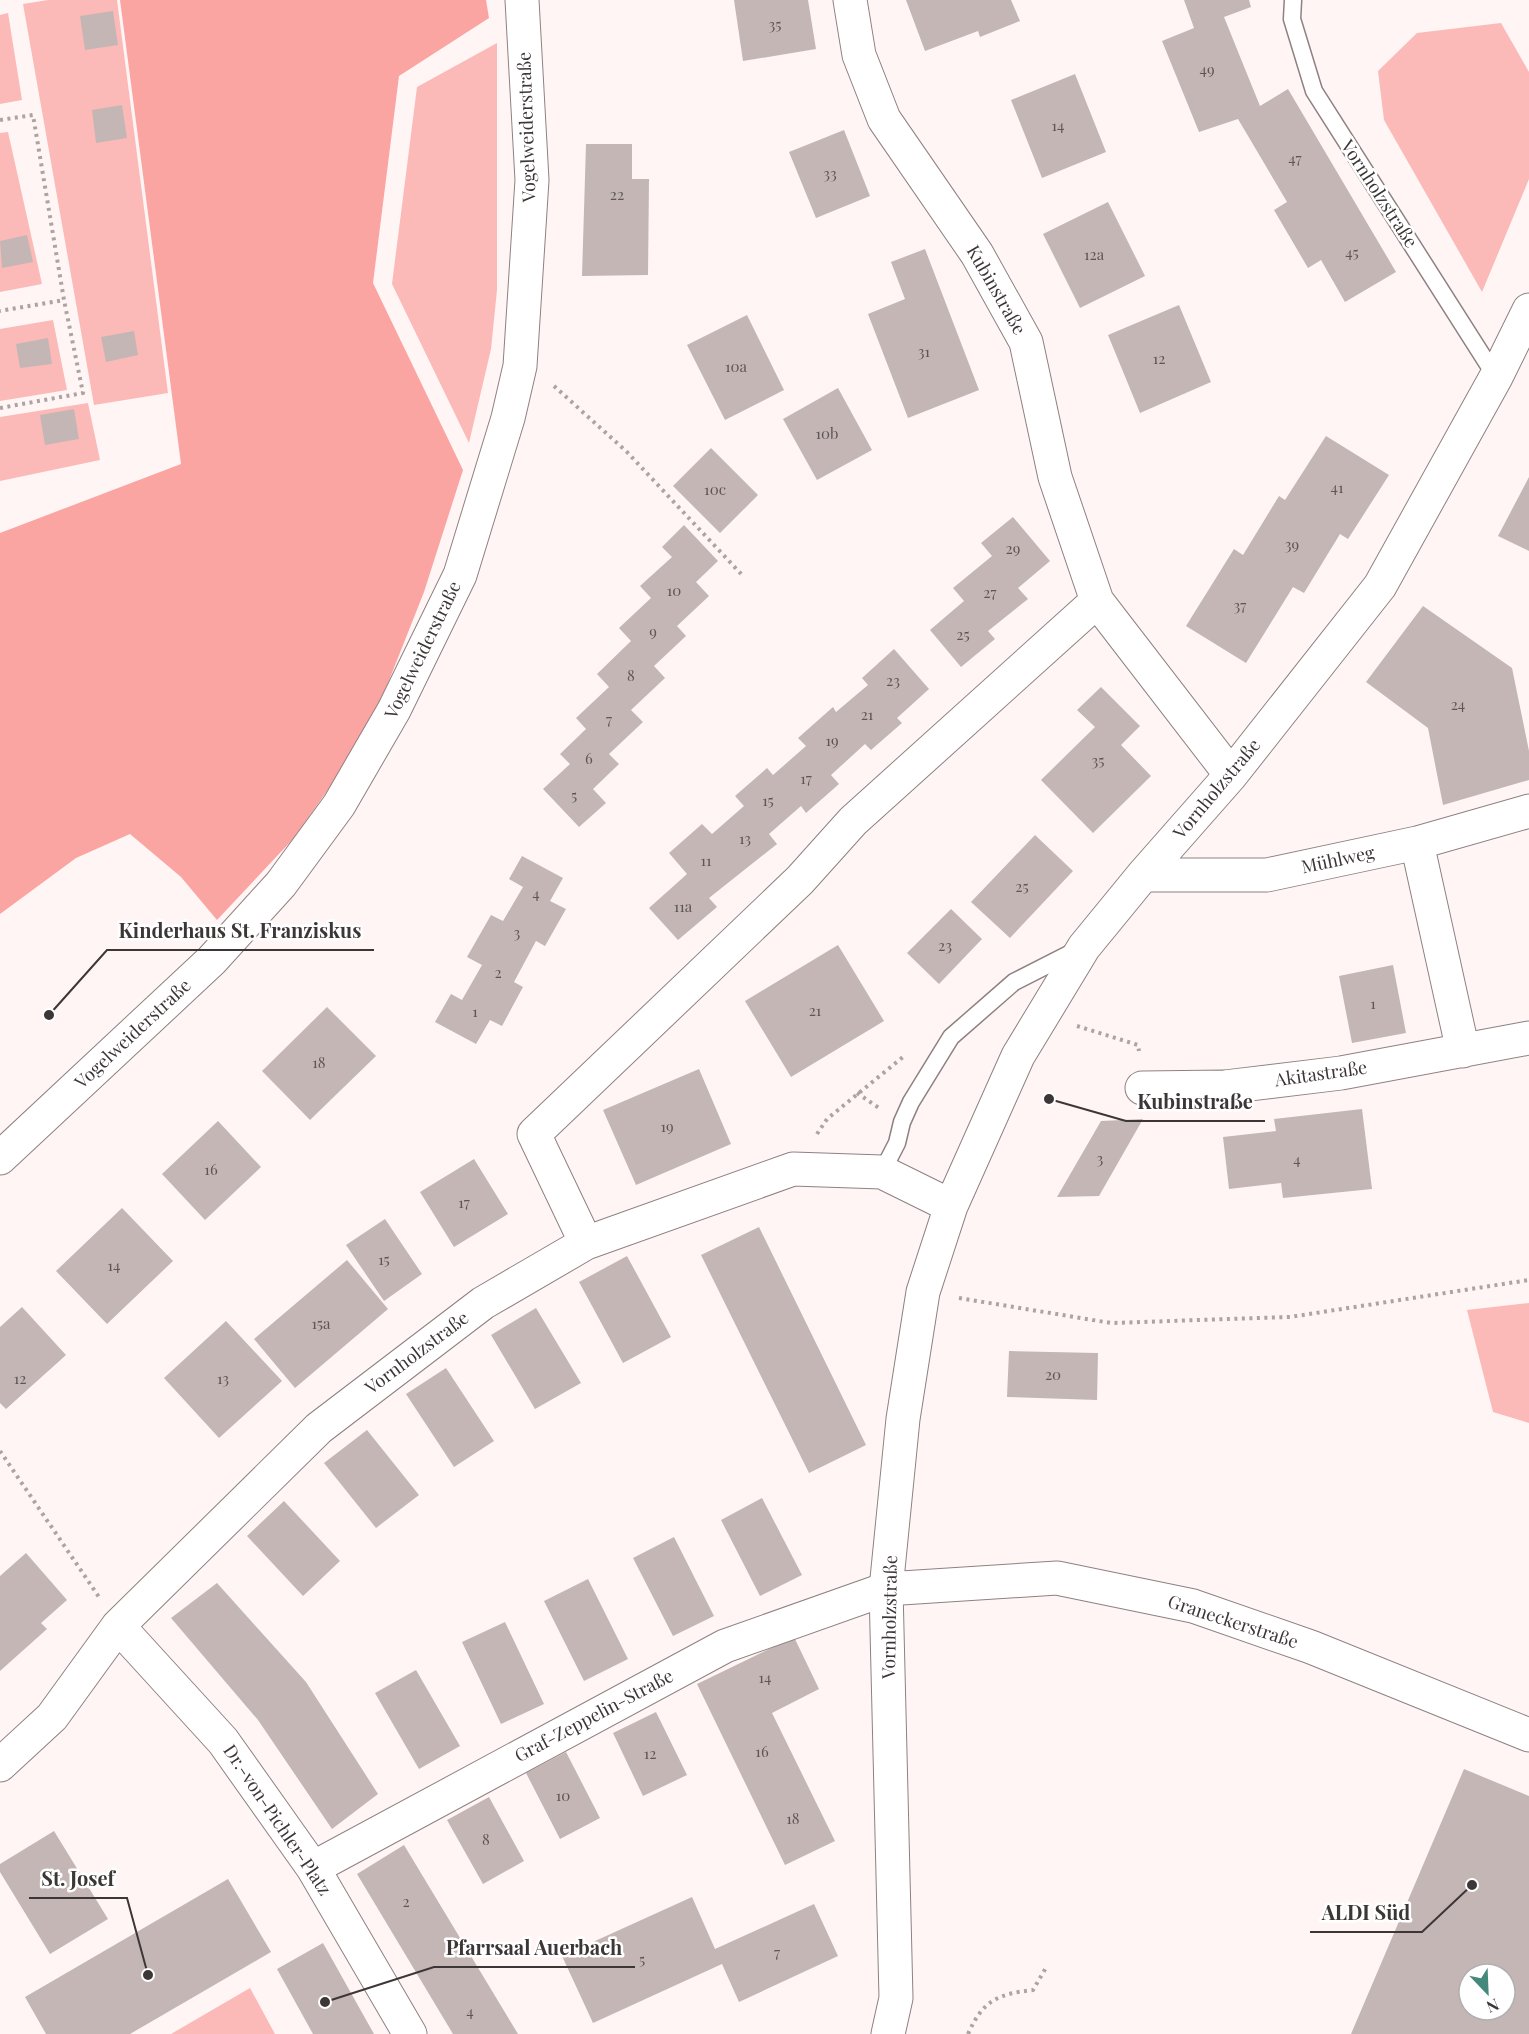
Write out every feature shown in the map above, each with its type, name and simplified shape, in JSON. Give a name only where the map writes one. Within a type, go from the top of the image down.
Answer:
[{"type":"street","name":"Vogelweiderstraße","points":[[0,1158],[212,960],[281,884],[339,805],[389,720],[460,574],[508,418],[520,366],[532,180],[522,0]]},
{"type":"street","name":"Kubinstraße","points":[[850,0],[859,55],[884,118],[977,254],[1026,342],[1055,477],[1097,601],[1231,775]]},
{"type":"street","name":"Vornholzstraße","points":[[888,2034],[896,1998],[886,1589],[903,1419],[923,1292],[951,1206],[1018,1056],[1084,947],[1143,875],[1231,775],[1380,586],[1496,377],[1529,310]]},
{"type":"street","points":[[586,1243],[534,1134],[800,880],[854,821],[1097,601]]},
{"type":"street","name":"Mühlweg","points":[[1143,875],[1267,875],[1417,843],[1529,811]]},
{"type":"street","points":[[1417,843],[1463,1051]]},
{"type":"street","name":"Akitastraße","points":[[1142,1088],[1225,1087],[1341,1073],[1529,1038]]},
{"type":"street","name":"Vornholzstraße","points":[[0,1765],[52,1717],[118,1626],[319,1428],[483,1303],[586,1243],[793,1169],[882,1172],[951,1206]]},
{"type":"street","name":"Graneckerstraße","points":[[886,1589],[1057,1578],[1193,1606],[1311,1647],[1529,1735]]},
{"type":"street","name":"Graf-Zeppelin-Straße","points":[[313,1868],[724,1646],[886,1589]]},
{"type":"street","name":"Dr.-von-Pichler-Platz","points":[[118,1626],[223,1741],[313,1868],[410,2034]]},
{"type":"lane","name":"Vornholzstraße","points":[[1293,0],[1292,19],[1314,91],[1496,377]]},
{"type":"lane","points":[[882,1172],[897,1143],[902,1122],[911,1102],[951,1037],[1014,982],[1084,947]]},
{"type":"path","points":[[0,120],[33,115],[64,300],[83,393],[0,408]]},
{"type":"path","points":[[0,311],[64,300]]},
{"type":"path","points":[[551,383],[627,452],[744,576]]},
{"type":"path","points":[[1042,1016],[1138,1045],[1142,1088]]},
{"type":"path","points":[[793,1169],[827,1119],[912,1051]]},
{"type":"path","points":[[923,1292],[1111,1323],[1290,1317],[1529,1280]]},
{"type":"path","points":[[0,1451],[118,1626]]},
{"type":"path","points":[[968,2034],[976,2015],[996,1997],[1004,1993],[1034,1989],[1047,1966]]},
{"type":"shaded area","points":[[48,0],[117,0],[168,393],[94,405],[23,4]]},
{"type":"shaded area","points":[[120,0],[486,0],[489,18],[399,76],[373,283],[463,470],[424,592],[369,731],[294,838],[217,920],[181,877],[130,834],[76,858],[0,914],[0,533],[181,464]]},
{"type":"shaded area","points":[[8,13],[22,100],[0,104],[0,15]]},
{"type":"shaded area","points":[[1501,23],[1529,72],[1529,179],[1482,292],[1384,120],[1378,71],[1417,33]]},
{"type":"shaded area","points":[[497,43],[497,290],[491,349],[469,443],[392,284],[417,87]]},
{"type":"shaded area","points":[[8,132],[42,284],[0,292],[0,133]]},
{"type":"shaded area","points":[[53,320],[67,390],[0,401],[0,329]]},
{"type":"shaded area","points":[[88,403],[100,460],[0,481],[0,417]]},
{"type":"shaded area","points":[[1529,1303],[1529,1423],[1493,1412],[1467,1310]]},
{"type":"shaded area","points":[[250,1988],[275,2034],[171,2034]]},
{"type":"building","points":[[734,0],[808,0],[816,49],[743,61]]},
{"type":"building","points":[[906,0],[1011,0],[1020,21],[980,37],[978,31],[925,51]]},
{"type":"building","points":[[1184,0],[1249,0],[1251,7],[1224,17],[1260,106],[1288,89],[1396,272],[1345,302],[1321,260],[1308,268],[1274,210],[1287,202],[1238,119],[1199,132],[1162,41],[1194,28]]},
{"type":"building","points":[[113,11],[118,45],[85,50],[80,16]]},
{"type":"building","points":[[1075,74],[1106,152],[1042,178],[1011,100]]},
{"type":"building","points":[[122,105],[127,138],[96,143],[92,110]]},
{"type":"building","points":[[844,130],[870,196],[816,218],[789,152]]},
{"type":"building","points":[[586,144],[632,144],[632,179],[649,179],[648,275],[582,276]]},
{"type":"building","points":[[1108,202],[1145,276],[1080,308],[1043,234]]},
{"type":"building","points":[[27,235],[33,262],[2,268],[0,241]]},
{"type":"building","points":[[925,249],[979,390],[908,418],[868,314],[905,299],[891,262]]},
{"type":"building","points":[[1179,305],[1211,382],[1140,413],[1108,335]]},
{"type":"building","points":[[747,315],[784,390],[725,420],[687,345]]},
{"type":"building","points":[[134,331],[138,355],[106,362],[101,337]]},
{"type":"building","points":[[48,338],[52,364],[20,368],[16,344]]},
{"type":"building","points":[[838,388],[872,450],[817,480],[783,419]]},
{"type":"building","points":[[74,409],[79,439],[45,445],[40,415]]},
{"type":"building","points":[[1326,436],[1389,475],[1348,539],[1340,534],[1304,593],[1293,587],[1246,663],[1186,626],[1234,549],[1243,555],[1279,496],[1285,500]]},
{"type":"building","points":[[711,448],[758,495],[720,533],[673,486]]},
{"type":"building","points":[[1529,477],[1529,551],[1498,536]]},
{"type":"building","points":[[1013,517],[1050,561],[1018,588],[1028,599],[988,631],[995,639],[961,667],[930,630],[964,601],[953,588],[992,556],[981,543]]},
{"type":"building","points":[[684,525],[718,561],[696,582],[709,596],[677,626],[686,636],[654,666],[665,678],[631,710],[643,722],[609,754],[619,764],[593,789],[606,803],[579,827],[543,789],[570,764],[560,754],[586,729],[576,718],[609,687],[597,674],[631,641],[619,628],[651,598],[640,586],[672,557],[662,547]]},
{"type":"building","points":[[1423,606],[1512,668],[1529,751],[1529,780],[1443,805],[1428,728],[1366,682]]},
{"type":"building","points":[[894,649],[929,689],[897,718],[902,723],[871,750],[865,744],[831,775],[839,784],[806,813],[801,806],[769,834],[777,844],[709,898],[717,907],[678,940],[649,908],[687,874],[669,853],[702,824],[712,834],[744,806],[735,796],[767,768],[773,775],[806,746],[798,738],[833,707],[836,712],[868,685],[862,678]]},
{"type":"building","points":[[1101,687],[1140,726],[1121,745],[1151,776],[1093,833],[1041,780],[1095,727],[1077,710]]},
{"type":"building","points":[[1035,835],[1073,871],[1010,938],[971,902]]},
{"type":"building","points":[[522,856],[563,878],[550,901],[566,909],[545,946],[536,941],[514,982],[523,987],[502,1026],[490,1020],[476,1044],[435,1022],[451,994],[462,1000],[482,965],[467,957],[491,915],[503,921],[523,887],[509,879]]},
{"type":"building","points":[[951,909],[982,939],[939,984],[907,953]]},
{"type":"building","points":[[838,945],[884,1021],[791,1077],[745,1001]]},
{"type":"building","points":[[1393,965],[1406,1033],[1352,1043],[1339,976]]},
{"type":"building","points":[[327,1007],[376,1056],[310,1120],[262,1071]]},
{"type":"building","points":[[699,1069],[731,1144],[636,1185],[603,1110]]},
{"type":"building","points":[[1362,1109],[1372,1189],[1283,1198],[1281,1183],[1229,1189],[1223,1137],[1276,1131],[1274,1119]]},
{"type":"building","points":[[1143,1119],[1099,1196],[1057,1197],[1101,1121]]},
{"type":"building","points":[[218,1121],[261,1167],[205,1220],[162,1174]]},
{"type":"building","points":[[474,1159],[508,1214],[454,1247],[420,1192]]},
{"type":"building","points":[[122,1208],[173,1261],[107,1324],[56,1271]]},
{"type":"building","points":[[385,1219],[422,1274],[384,1301],[346,1245]]},
{"type":"building","points":[[759,1227],[866,1445],[809,1473],[701,1255]]},
{"type":"building","points":[[627,1256],[671,1337],[623,1363],[579,1282]]},
{"type":"building","points":[[347,1260],[388,1309],[295,1388],[254,1339]]},
{"type":"building","points":[[22,1307],[66,1355],[6,1409],[0,1403],[0,1327]]},
{"type":"building","points":[[536,1308],[581,1383],[535,1409],[491,1335]]},
{"type":"building","points":[[226,1321],[282,1381],[219,1438],[164,1378]]},
{"type":"building","points":[[1009,1351],[1098,1353],[1097,1400],[1007,1397]]},
{"type":"building","points":[[446,1368],[494,1441],[454,1467],[406,1394]]},
{"type":"building","points":[[367,1430],[419,1495],[376,1528],[324,1463]]},
{"type":"building","points":[[762,1498],[802,1575],[760,1596],[721,1520]]},
{"type":"building","points":[[284,1501],[340,1561],[303,1596],[247,1536]]},
{"type":"building","points":[[674,1537],[714,1616],[673,1636],[633,1558]]},
{"type":"building","points":[[26,1553],[67,1600],[41,1623],[47,1629],[0,1671],[0,1576]]},
{"type":"building","points":[[588,1579],[628,1659],[584,1681],[544,1601]]},
{"type":"building","points":[[217,1583],[306,1682],[378,1794],[332,1829],[258,1720],[171,1618]]},
{"type":"building","points":[[505,1622],[544,1704],[501,1724],[462,1642]]},
{"type":"building","points":[[794,1637],[819,1689],[772,1713],[835,1841],[785,1865],[697,1684]]},
{"type":"building","points":[[416,1670],[460,1746],[419,1769],[375,1693]]},
{"type":"building","points":[[656,1712],[687,1775],[643,1796],[613,1733]]},
{"type":"building","points":[[566,1752],[600,1818],[560,1839],[526,1773]]},
{"type":"building","points":[[1464,1769],[1529,1796],[1529,2034],[1351,2034]]},
{"type":"building","points":[[489,1797],[524,1861],[483,1884],[447,1820]]},
{"type":"building","points":[[54,1831],[108,1919],[50,1954],[0,1872],[0,1864]]},
{"type":"building","points":[[404,1845],[518,2034],[453,2034],[357,1874]]},
{"type":"building","points":[[228,1879],[271,1952],[130,2034],[46,2034],[25,1997]]},
{"type":"building","points":[[692,1897],[715,1949],[814,1904],[838,1956],[739,2002],[722,1964],[593,2023],[562,1956]]},
{"type":"building","points":[[323,1943],[374,2034],[313,2034],[277,1969]]},
{"type":"place","name":"Kinderhaus St. Franziskus","points":[[49,1015]]},
{"type":"place","name":"Kubinstraße","points":[[1049,1099]]},
{"type":"place","name":"ALDI Süd","points":[[1472,1885]]},
{"type":"place","name":"St. Josef","points":[[148,1975]]},
{"type":"place","name":"Pfarrsaal Auerbach","points":[[325,2002]]}]
